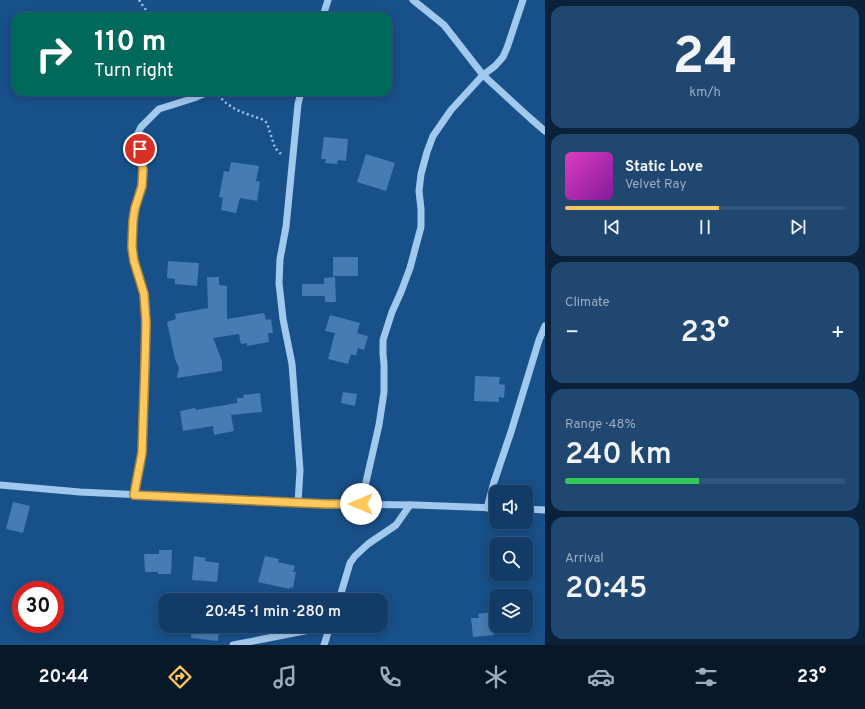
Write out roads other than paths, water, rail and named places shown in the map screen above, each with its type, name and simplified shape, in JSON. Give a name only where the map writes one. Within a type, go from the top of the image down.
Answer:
[{"type":"street","points":[[324,12],[328,0]]},
{"type":"street","points":[[413,0],[444,25],[483,74],[545,131]]},
{"type":"street","points":[[361,504],[379,425],[384,392],[384,365],[382,354],[383,340],[392,312],[410,268],[422,226],[419,191],[421,174],[427,152],[433,136],[451,110],[483,74],[495,66],[503,57],[508,48],[523,0]]},
{"type":"street","points":[[134,495],[142,453],[146,322],[144,294],[134,261],[132,247],[133,221],[135,208],[142,186],[143,170],[138,133],[141,126],[158,109],[199,96]]},
{"type":"street","points":[[298,503],[300,470],[292,364],[283,319],[279,283],[280,259],[286,227],[300,96]]},
{"type":"street","points":[[0,485],[134,495],[298,503],[487,508],[534,355],[545,326]]},
{"type":"street","points":[[341,593],[350,562],[354,556],[396,524],[410,505]]},
{"type":"street","points":[[533,509],[545,510]]},
{"type":"street","points":[[233,645],[294,633]]},
{"type":"street","points":[[324,645],[328,633]]}]
